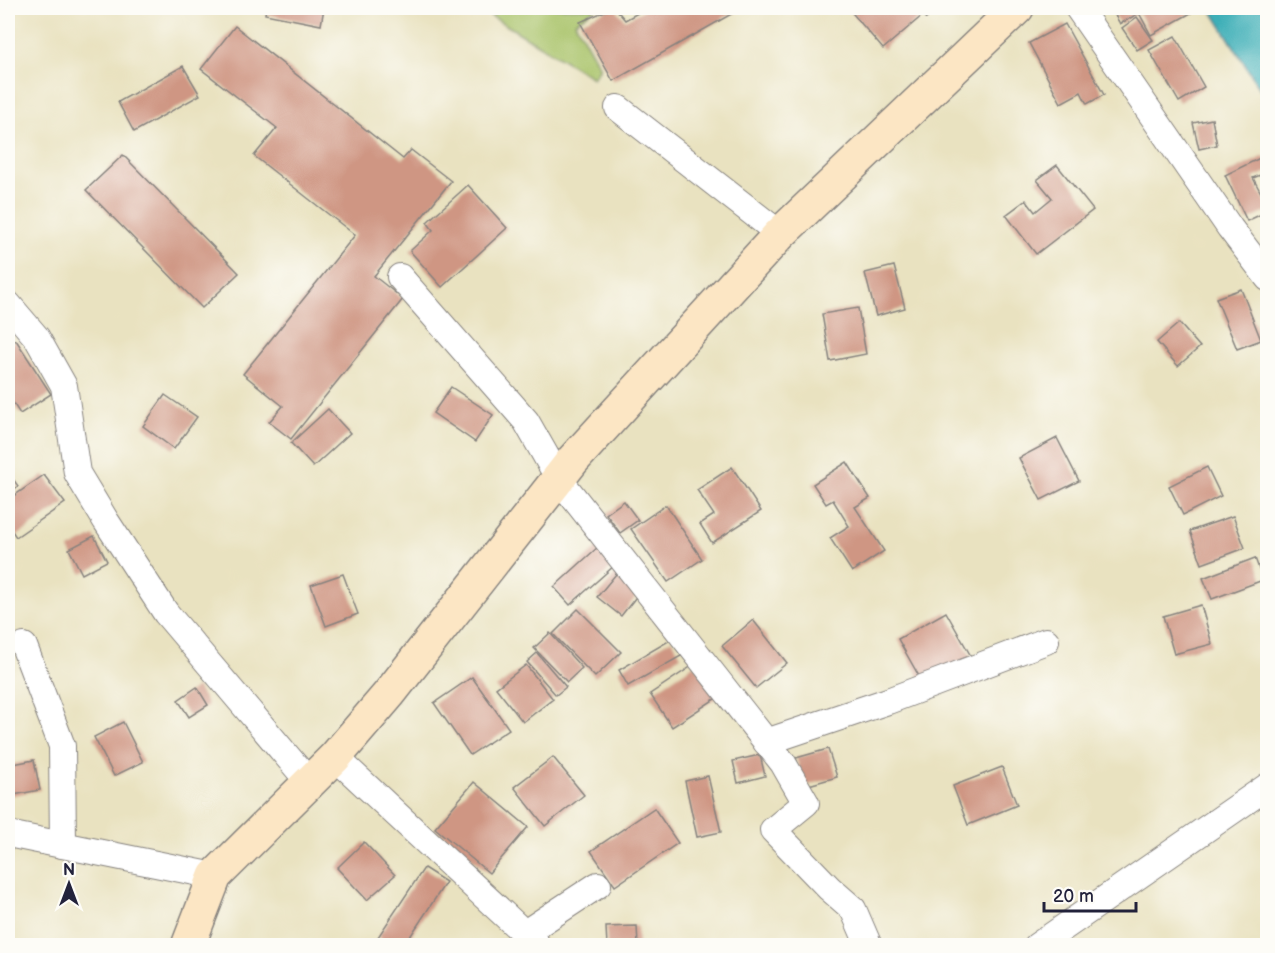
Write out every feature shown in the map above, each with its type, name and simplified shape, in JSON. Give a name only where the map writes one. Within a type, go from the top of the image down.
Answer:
[{"type":"main road","points":[[188,945],[215,876],[334,757],[388,694],[573,460],[780,234],[1006,12]]},
{"type":"street","points":[[1078,8],[1230,228],[1268,278]]},
{"type":"street","points":[[618,108],[780,234]]},
{"type":"street","points":[[400,277],[526,421],[559,479],[783,763],[806,803],[772,830],[853,909],[869,945]]},
{"type":"street","points":[[8,304],[37,338],[64,386],[77,473],[106,521],[166,613],[309,782]]},
{"type":"street","points":[[766,742],[888,700],[1046,641]]},
{"type":"street","points":[[24,646],[62,746],[63,845]]},
{"type":"street","points":[[334,757],[531,939],[598,885]]},
{"type":"street","points":[[1037,945],[1268,786]]},
{"type":"street","points":[[14,840],[63,845],[215,876]]},
{"type":"green space","points":[[478,8],[596,8],[575,22],[600,68],[593,78]]},
{"type":"water","points":[[1210,8],[1267,8],[1267,100]]},
{"type":"building","points":[[266,8],[324,8],[321,25],[265,14]]},
{"type":"building","points":[[615,8],[625,20],[647,8],[742,8],[613,81],[580,22]]},
{"type":"building","points":[[848,8],[941,8],[926,19],[923,15],[883,49]]},
{"type":"building","points":[[1111,8],[1200,8],[1151,35],[1139,13],[1120,24]]},
{"type":"building","points":[[1137,17],[1153,40],[1137,50],[1122,28]]},
{"type":"building","points":[[1065,24],[1104,95],[1087,104],[1081,92],[1061,103],[1029,43]]},
{"type":"building","points":[[235,26],[403,159],[411,150],[451,181],[374,276],[403,299],[291,439],[269,422],[283,406],[243,374],[355,235],[254,156],[277,128],[201,69]]},
{"type":"building","points":[[1175,36],[1204,87],[1179,102],[1149,50]]},
{"type":"building","points":[[183,66],[200,95],[134,132],[118,102]]},
{"type":"building","points":[[1212,119],[1217,145],[1199,149],[1193,123]]},
{"type":"building","points":[[123,155],[239,273],[202,308],[86,190]]},
{"type":"building","points":[[1264,156],[1268,163],[1268,172],[1253,178],[1268,206],[1268,211],[1247,221],[1225,175]]},
{"type":"building","points":[[1057,165],[1093,210],[1036,254],[1006,215],[1026,200],[1035,212],[1052,198],[1037,180]]},
{"type":"building","points":[[468,185],[507,228],[442,287],[410,251],[433,230],[427,222]]},
{"type":"building","points":[[894,266],[905,308],[876,316],[865,273]]},
{"type":"building","points":[[1241,289],[1261,340],[1237,349],[1216,298]]},
{"type":"building","points":[[858,308],[866,354],[830,361],[822,314]]},
{"type":"building","points":[[1179,323],[1200,347],[1178,366],[1157,342]]},
{"type":"building","points":[[16,340],[51,394],[20,414],[8,395],[8,346]]},
{"type":"building","points":[[451,387],[493,415],[475,442],[433,413]]},
{"type":"building","points":[[165,395],[197,417],[174,449],[143,426]]},
{"type":"building","points":[[328,409],[350,433],[313,467],[291,443]]},
{"type":"building","points":[[1057,438],[1079,481],[1041,500],[1019,458]]},
{"type":"building","points":[[847,462],[870,498],[855,507],[884,551],[852,572],[830,538],[849,526],[833,500],[826,504],[813,484]]},
{"type":"building","points":[[732,467],[761,511],[712,543],[700,524],[714,515],[697,490]]},
{"type":"building","points":[[1207,467],[1221,496],[1183,515],[1169,486]]},
{"type":"building","points":[[8,472],[18,486],[8,494]]},
{"type":"building","points":[[44,475],[65,503],[16,537],[8,525],[8,500]]},
{"type":"building","points":[[624,501],[638,520],[620,533],[606,514]]},
{"type":"building","points":[[666,505],[702,559],[668,582],[631,529]]},
{"type":"building","points":[[1233,516],[1245,548],[1202,564],[1190,531]]},
{"type":"building","points":[[94,536],[107,561],[82,574],[69,549]]},
{"type":"building","points":[[598,547],[615,565],[570,605],[554,587]]},
{"type":"building","points":[[1255,558],[1263,580],[1212,599],[1203,578]]},
{"type":"building","points":[[343,574],[358,614],[326,626],[311,585]]},
{"type":"building","points":[[616,574],[639,593],[621,616],[597,597]]},
{"type":"building","points":[[1201,605],[1212,644],[1174,654],[1163,616]]},
{"type":"building","points":[[578,609],[621,652],[595,677],[553,634]]},
{"type":"building","points":[[946,612],[972,658],[924,685],[898,639]]},
{"type":"building","points":[[753,620],[787,663],[756,688],[722,646]]},
{"type":"building","points":[[550,633],[582,668],[567,682],[534,648]]},
{"type":"building","points":[[672,639],[681,656],[628,686],[619,670]]},
{"type":"building","points":[[537,653],[566,687],[556,695],[527,662]]},
{"type":"building","points":[[695,664],[718,697],[672,727],[650,694]]},
{"type":"building","points":[[526,665],[553,699],[523,722],[496,688]]},
{"type":"building","points":[[472,677],[509,729],[470,755],[434,703]]},
{"type":"building","points":[[197,687],[208,705],[189,717],[178,700]]},
{"type":"building","points":[[123,722],[143,762],[114,776],[94,737]]},
{"type":"building","points":[[828,749],[837,777],[805,786],[796,758]]},
{"type":"building","points":[[760,755],[765,776],[738,783],[733,761]]},
{"type":"building","points":[[553,757],[584,795],[545,826],[514,787]]},
{"type":"building","points":[[34,760],[40,790],[8,796],[8,765]]},
{"type":"building","points":[[1002,767],[1017,805],[968,825],[953,786]]},
{"type":"building","points":[[708,776],[721,832],[697,837],[685,781]]},
{"type":"building","points":[[474,782],[528,827],[489,873],[435,828]]},
{"type":"building","points":[[654,808],[678,843],[615,886],[591,851]]},
{"type":"building","points":[[364,842],[395,875],[367,900],[337,868]]},
{"type":"building","points":[[424,868],[446,882],[404,946],[391,946],[378,937]]},
{"type":"building","points":[[637,926],[638,946],[607,946],[606,927]]}]
